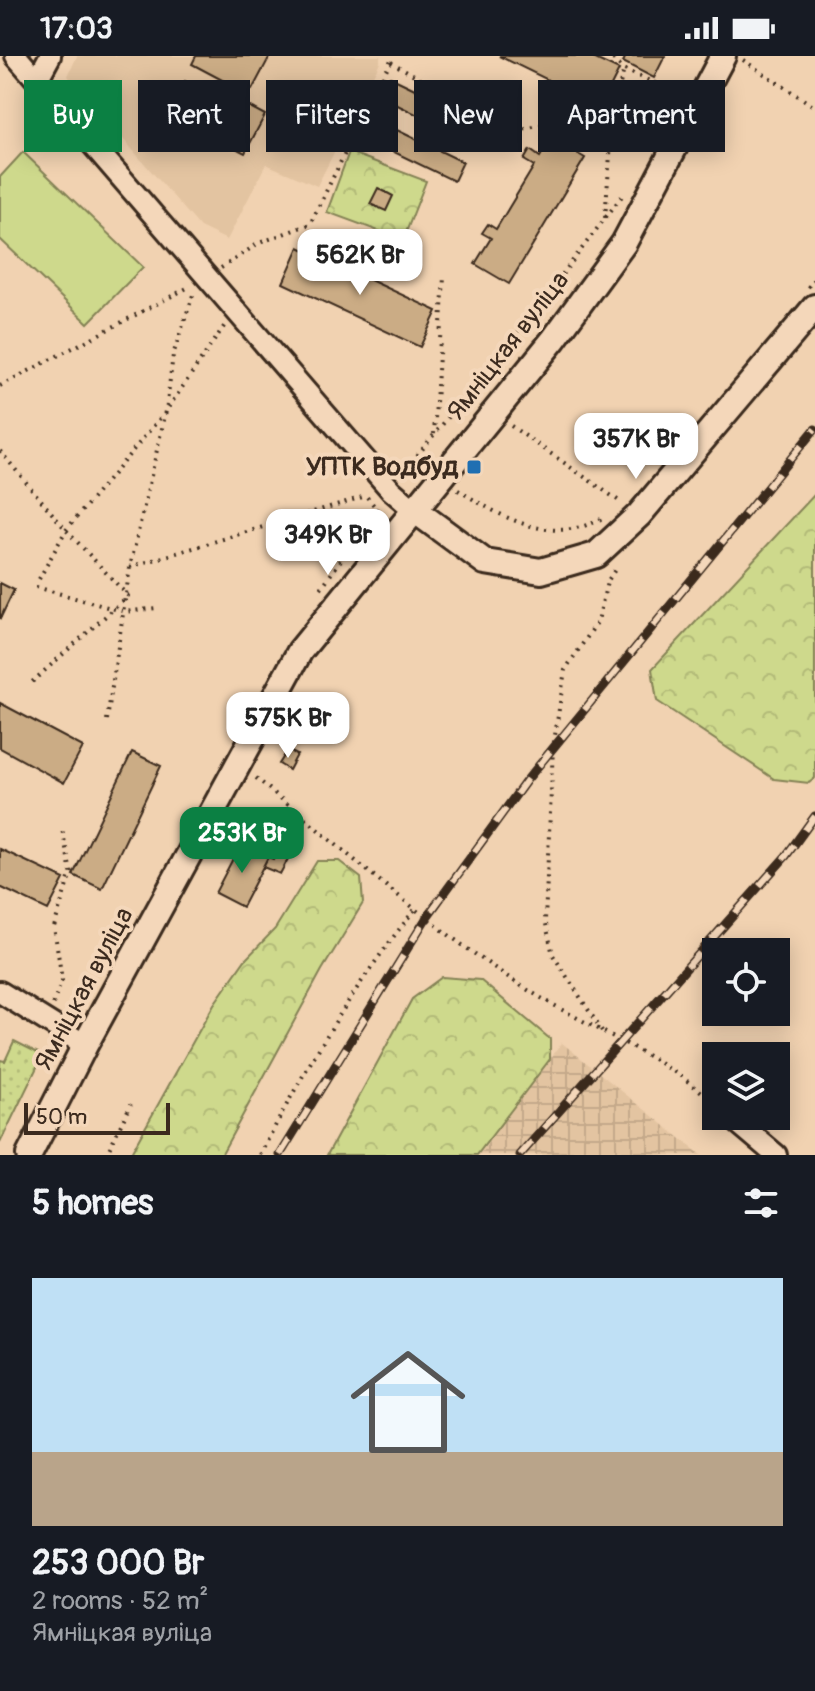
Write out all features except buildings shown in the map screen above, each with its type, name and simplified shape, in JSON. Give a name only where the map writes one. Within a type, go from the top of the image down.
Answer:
[{"type":"main road","name":"Ямніцкая вуліца","points":[[29,1155],[85,1045],[300,651],[554,339],[624,243],[723,56]]},
{"type":"main road","points":[[413,509],[485,562],[541,571],[596,555],[639,515],[810,299]]},
{"type":"street","points":[[16,56],[37,80],[50,56]]},
{"type":"street","points":[[99,152],[391,490],[413,509]]},
{"type":"street","points":[[0,992],[85,1045]]},
{"type":"street","points":[[746,1130],[776,1155]]},
{"type":"path","points":[[738,56],[815,107]]},
{"type":"path","points":[[207,278],[259,243],[310,224],[391,59],[515,132],[538,126]]},
{"type":"path","points":[[613,59],[624,70],[647,80]]},
{"type":"path","points":[[621,80],[624,70]]},
{"type":"path","points":[[605,221],[610,152]]},
{"type":"path","points":[[434,435],[444,277]]},
{"type":"path","points":[[810,299],[815,279]]},
{"type":"path","points":[[0,386],[196,284],[173,355],[166,411],[130,567],[107,720]]},
{"type":"path","points":[[39,579],[66,530],[166,411],[235,310]]},
{"type":"path","points":[[492,413],[627,506],[615,512]]},
{"type":"path","points":[[0,451],[66,530],[128,596]]},
{"type":"path","points":[[412,461],[507,520],[546,531],[590,525],[602,519]]},
{"type":"path","points":[[130,567],[366,496],[377,509]]},
{"type":"path","points":[[602,1031],[553,955],[545,920],[553,748],[565,670],[598,621],[607,582],[624,557]]},
{"type":"path","points":[[36,587],[125,612],[157,608]]},
{"type":"path","points":[[32,682],[128,596]]},
{"type":"path","points":[[239,764],[416,908],[514,982],[684,1075],[702,1091]]},
{"type":"path","points":[[51,1009],[62,980],[54,927],[71,872],[62,829]]},
{"type":"path","points":[[260,1155],[305,1069],[375,959],[416,908]]},
{"type":"path","points":[[106,1155],[131,1104]]},
{"type":"shaded area","points":[[77,56],[380,56],[371,80],[266,80],[266,152],[334,152],[317,186],[266,164],[227,240],[200,227],[122,138],[122,80],[71,80],[68,76]]},
{"type":"shaded area","points":[[562,1043],[701,1155],[479,1155]]},
{"type":"green space","points":[[23,152],[143,267],[88,323],[0,239],[0,177]]},
{"type":"green space","points":[[349,152],[426,181],[403,240],[327,212]]},
{"type":"green space","points":[[815,494],[815,778],[809,783],[774,779],[657,701],[652,669]]},
{"type":"green space","points":[[317,861],[339,861],[361,878],[363,903],[322,970],[221,1155],[130,1155],[214,1004],[245,960],[275,929]]},
{"type":"green space","points":[[442,977],[480,980],[550,1039],[550,1059],[477,1155],[327,1155],[412,999]]},
{"type":"green space","points":[[14,1041],[38,1053],[40,1061],[0,1143],[0,1060],[5,1061]]},
{"type":"railway","points":[[280,1155],[427,917],[526,781],[815,429]]},
{"type":"railway","points":[[520,1155],[786,856],[815,816]]},
{"type":"place","name":"УПТК Водбуд","points":[[474,467]]}]
